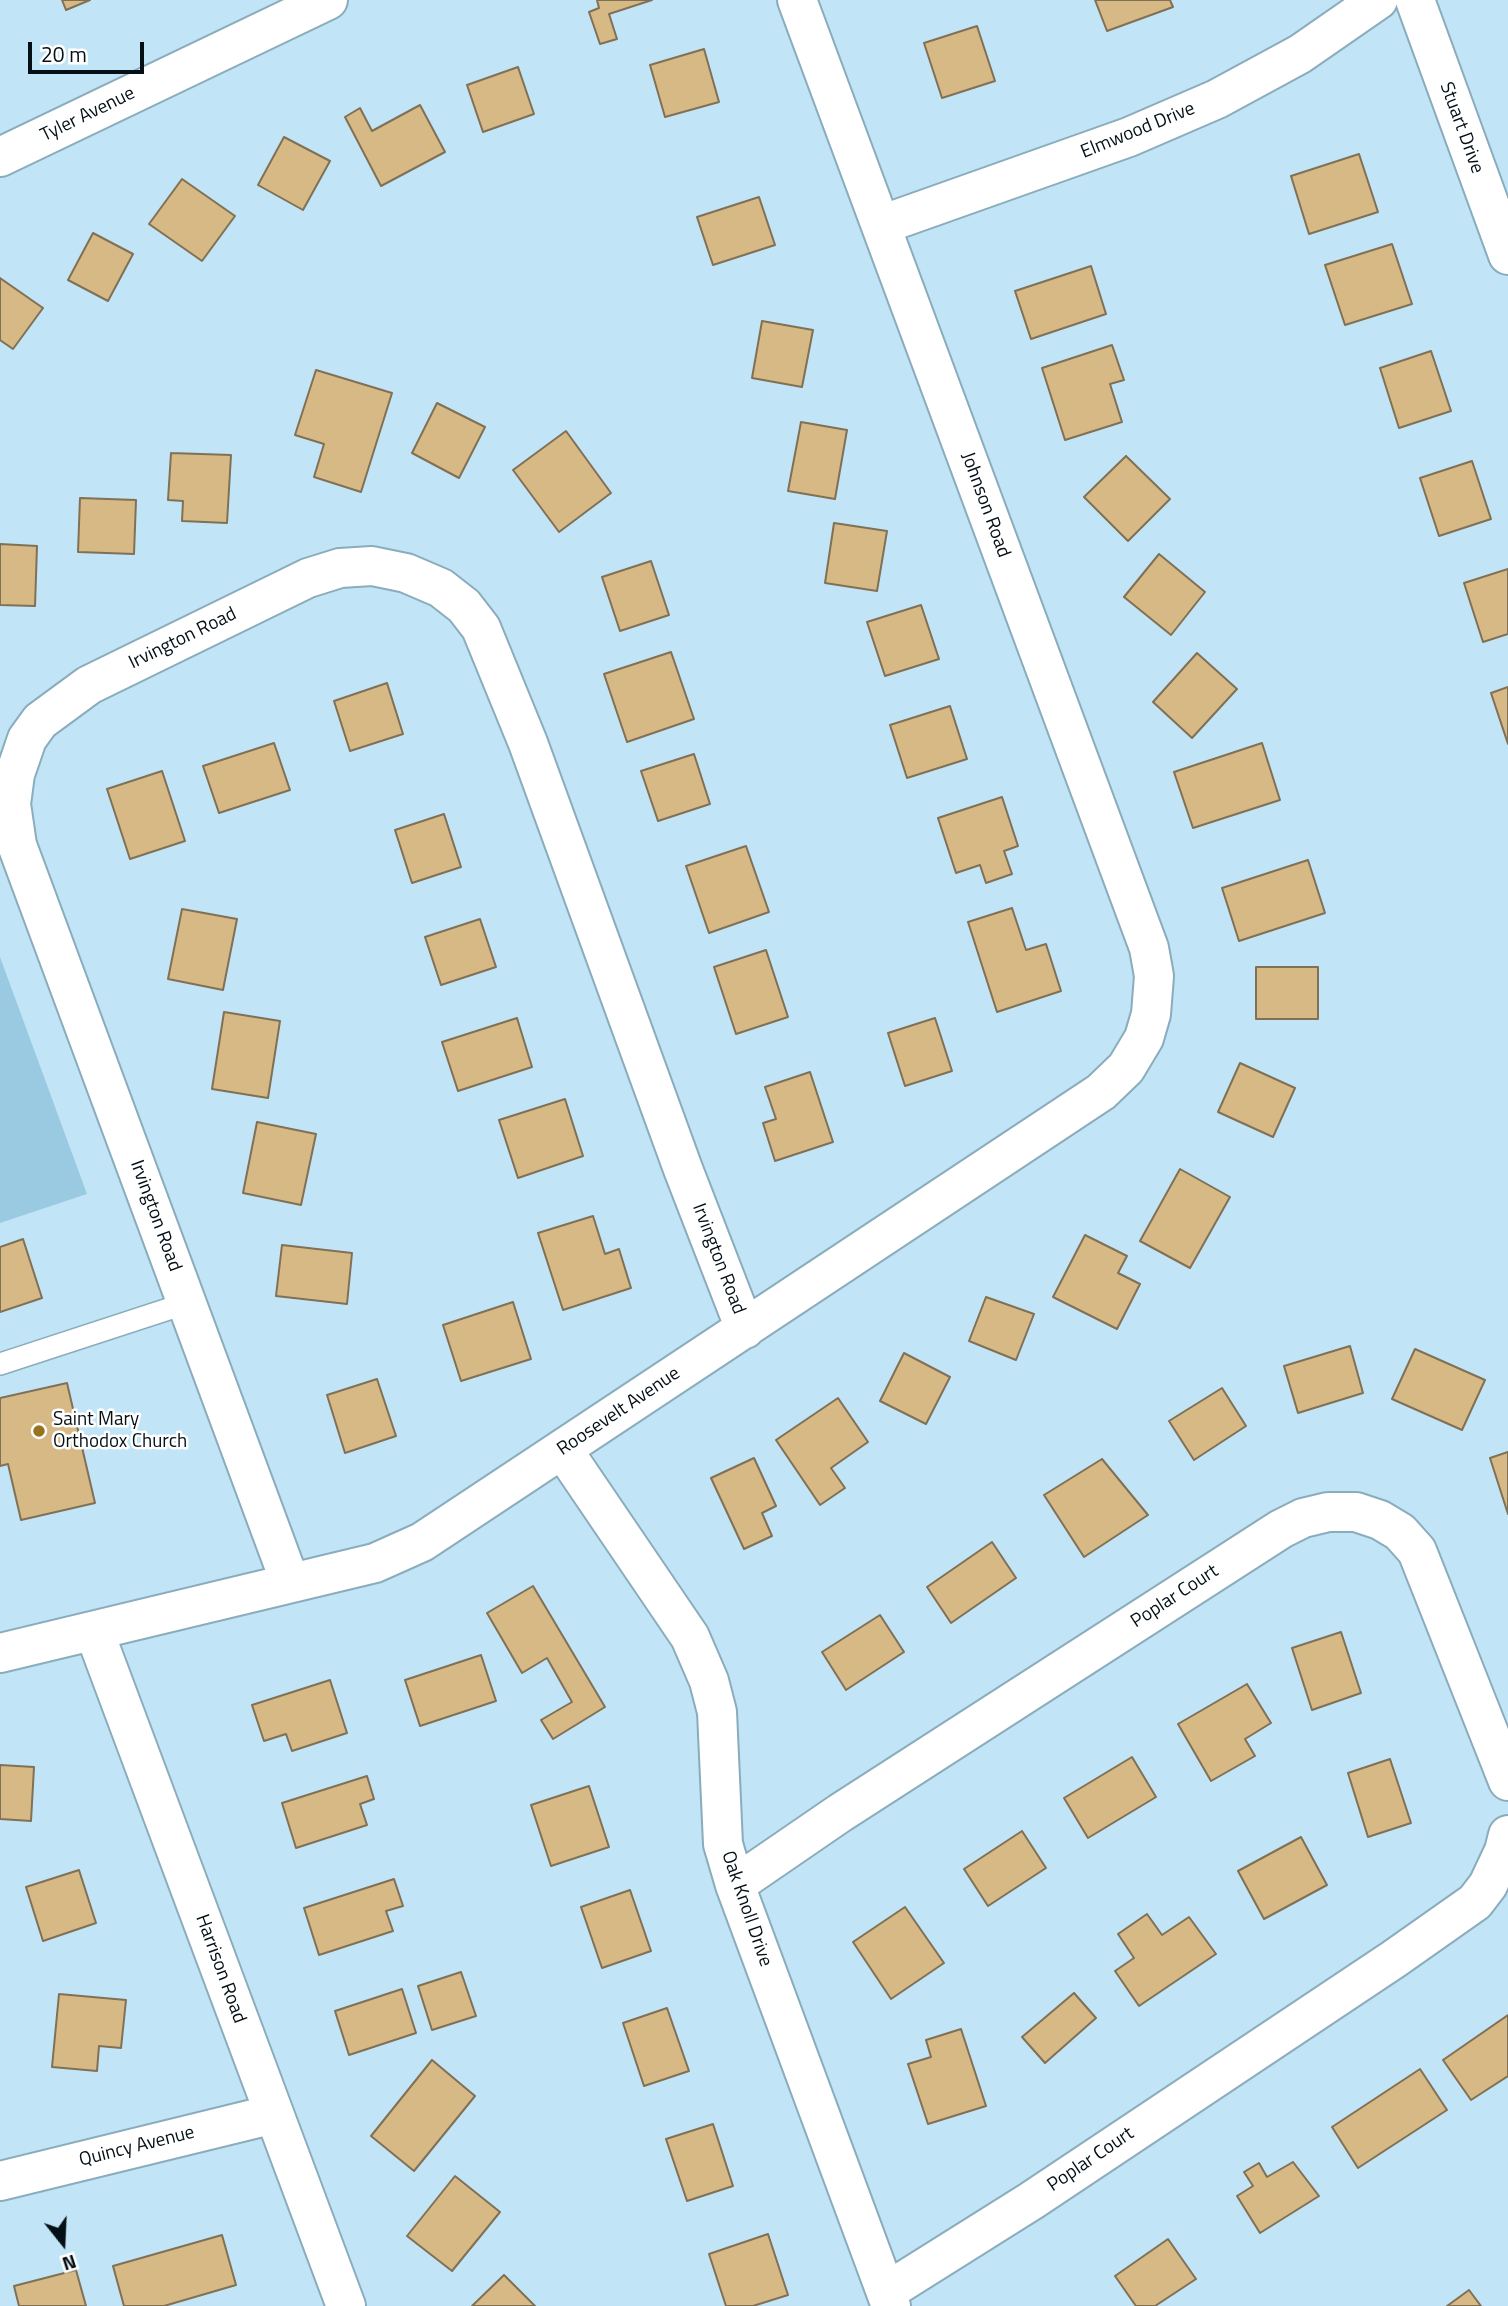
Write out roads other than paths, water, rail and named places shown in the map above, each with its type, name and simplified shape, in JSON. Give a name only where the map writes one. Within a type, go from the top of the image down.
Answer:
[{"type":"street","name":"Tyler Avenue","points":[[0,157],[328,0]]},
{"type":"street","name":"Johnson Road","points":[[797,0],[1149,948],[1154,976],[1151,1014]]},
{"type":"street","name":"Elmwood Drive","points":[[881,225],[1129,137],[1217,99],[1300,54],[1378,0]]},
{"type":"street","name":"Stuart Drive","points":[[1415,0],[1508,255]]},
{"type":"street","name":"Irvington Road","points":[[290,1582],[17,845],[11,804],[15,774],[27,740],[40,721],[89,685],[308,578],[340,568],[372,566],[406,573],[442,588],[464,606],[481,628],[528,743],[683,1169],[745,1329]]},
{"type":"street","name":"Roosevelt Avenue","points":[[0,1653],[374,1563],[422,1542],[1101,1092],[1126,1068],[1144,1038],[1151,1014]]},
{"type":"street","name":"Oak Knoll Drive","points":[[563,1450],[690,1637],[709,1681],[717,1712],[723,1844],[735,1885],[888,2299]]},
{"type":"street","name":"Poplar Court","points":[[735,1885],[839,1813],[1281,1529],[1303,1518],[1328,1512],[1356,1512],[1380,1520],[1400,1532],[1417,1551],[1508,1781]]},
{"type":"street","name":"Harrison Road","points":[[94,1631],[346,2306]]},
{"type":"street","name":"Poplar Court","points":[[888,2299],[1475,1902],[1488,1885],[1504,1851],[1508,1835]]},
{"type":"street","name":"Quincy Avenue","points":[[0,2181],[274,2114]]},
{"type":"lane","points":[[0,1364],[187,1303]]},
{"type":"place","name":"Saint Mary Orthodox Church","points":[[39,1431]]}]
